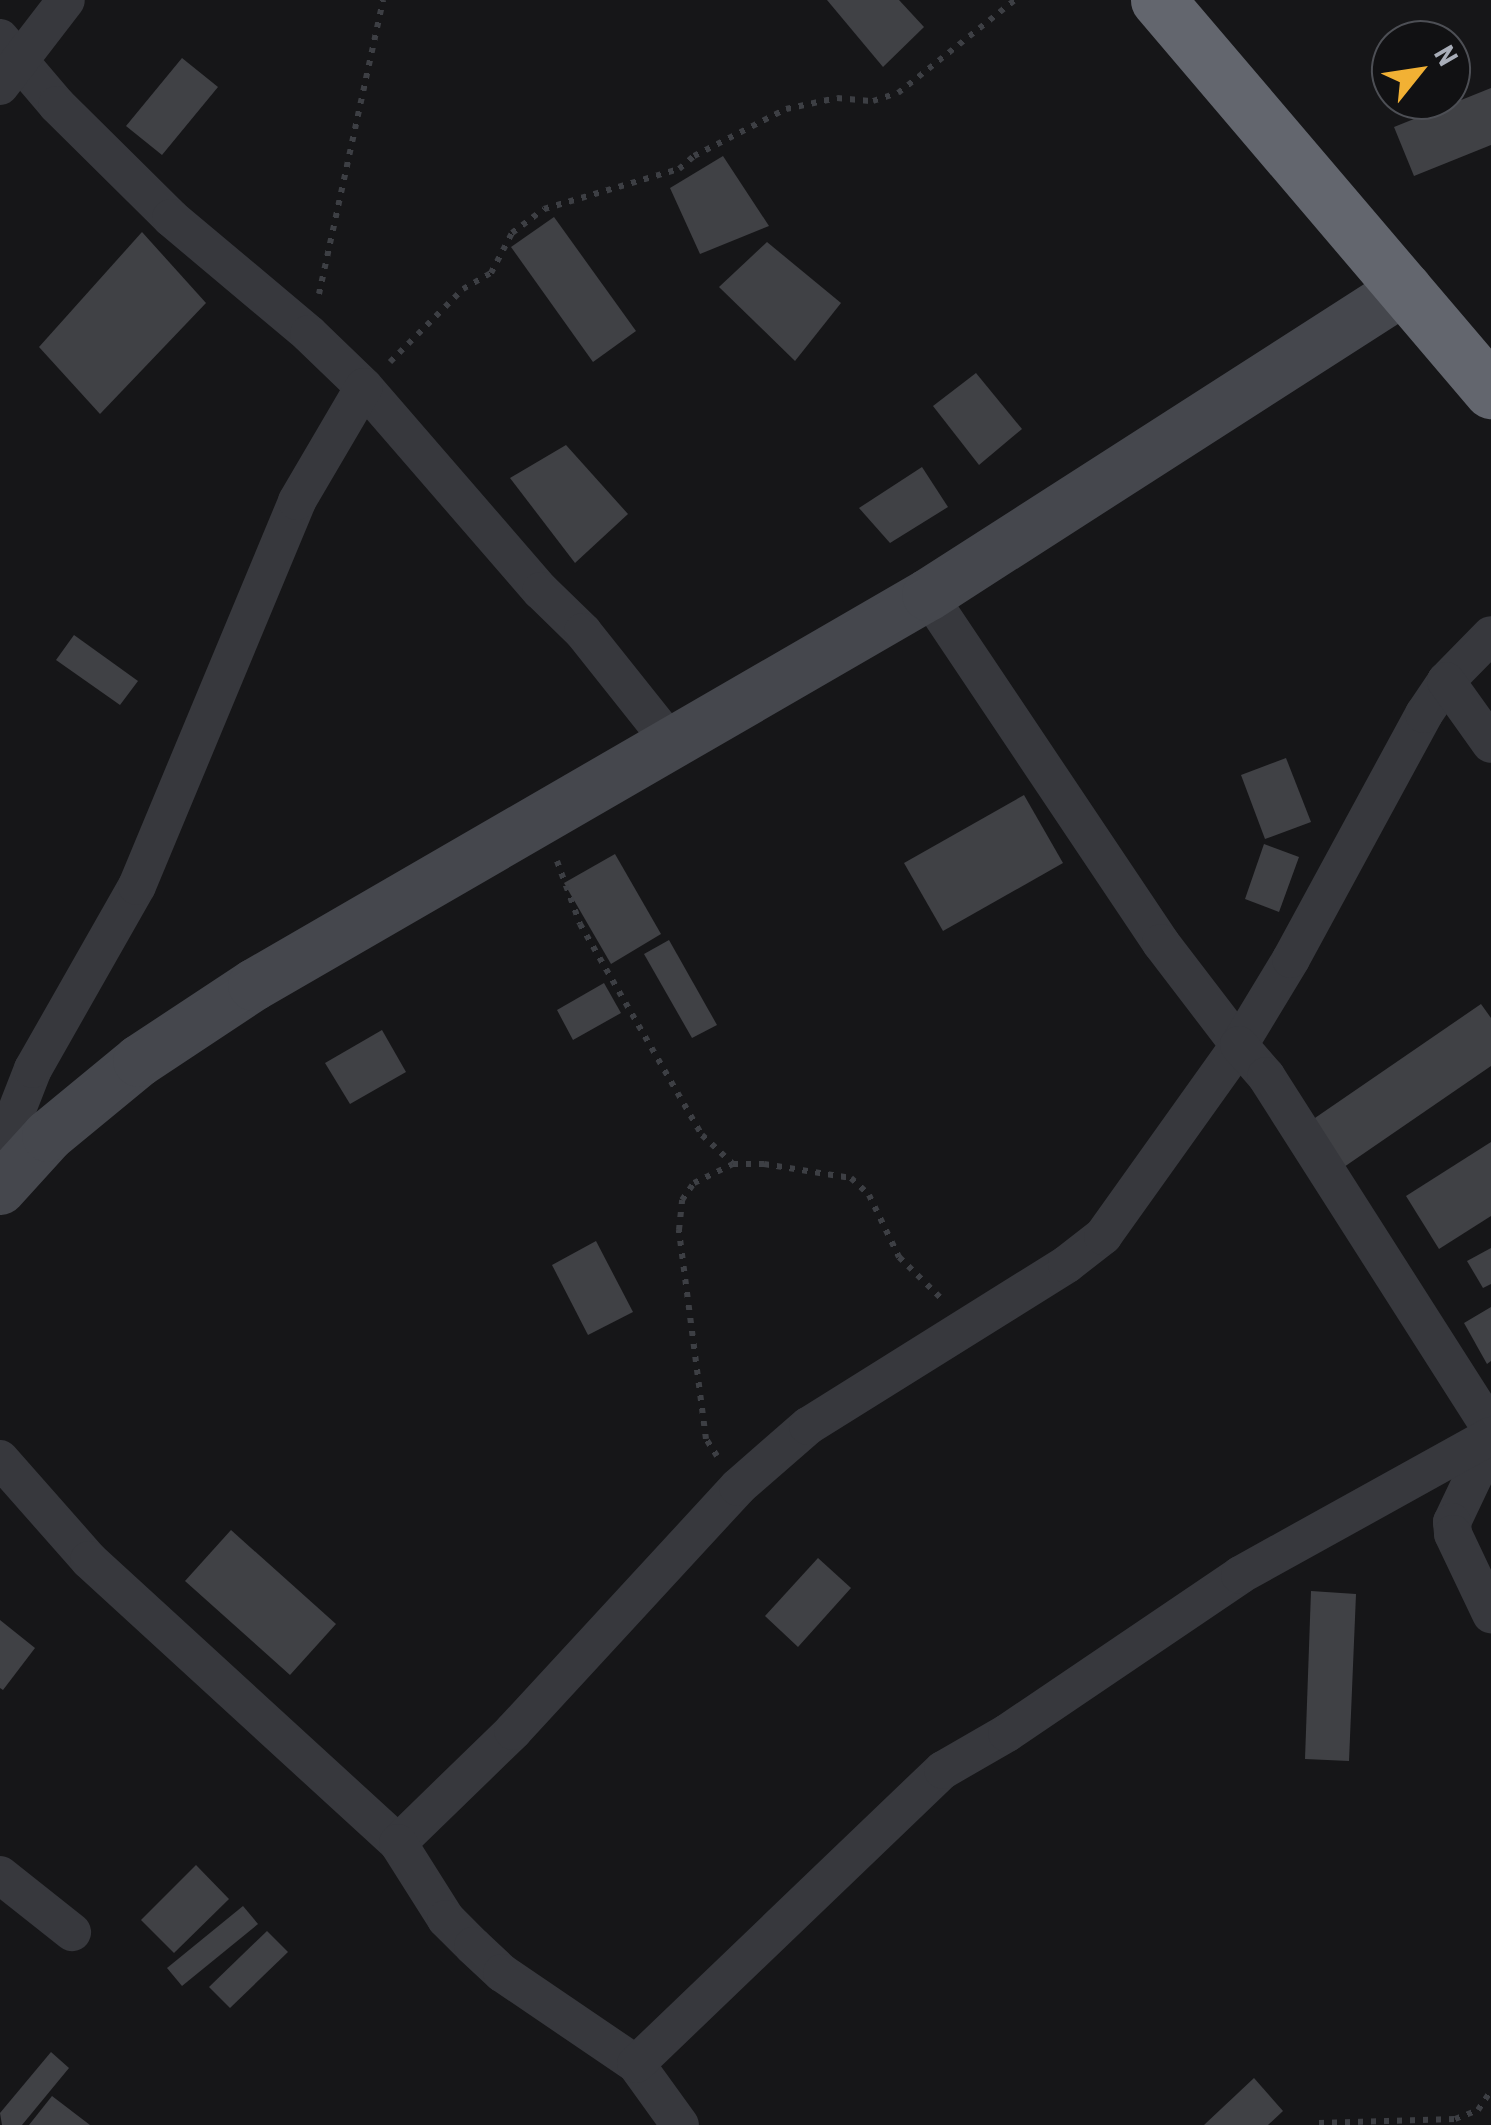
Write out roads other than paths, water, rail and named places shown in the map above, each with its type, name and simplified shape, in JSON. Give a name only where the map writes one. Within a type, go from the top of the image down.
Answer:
[{"type":"highway","points":[[1158,0],[1491,392]]},
{"type":"street","points":[[66,0],[6,63],[171,218],[310,334],[364,387],[540,591],[583,632],[673,745]]},
{"type":"street","points":[[0,1189],[48,1136],[139,1061],[254,985],[928,596],[1406,288]]},
{"type":"street","points":[[0,1152],[33,1069],[137,886],[297,501],[364,387]]},
{"type":"street","points":[[928,596],[1142,915],[1266,1076],[1491,1435]]},
{"type":"street","points":[[398,1843],[513,1732],[738,1487],[837,1405],[1067,1264],[1103,1236],[1239,1044],[1446,682],[1491,636]]},
{"type":"street","points":[[1446,682],[1491,744]]},
{"type":"street","points":[[1491,1435],[1452,1522],[1453,1534],[1491,1614]]},
{"type":"street","points":[[636,2064],[944,1770],[1006,1733],[1240,1575],[1491,1435]]},
{"type":"street","points":[[0,1459],[90,1560],[398,1843],[446,1919],[473,1946],[502,1973],[636,2064],[680,2125]]},
{"type":"street","points":[[0,1874],[72,1932]]}]
